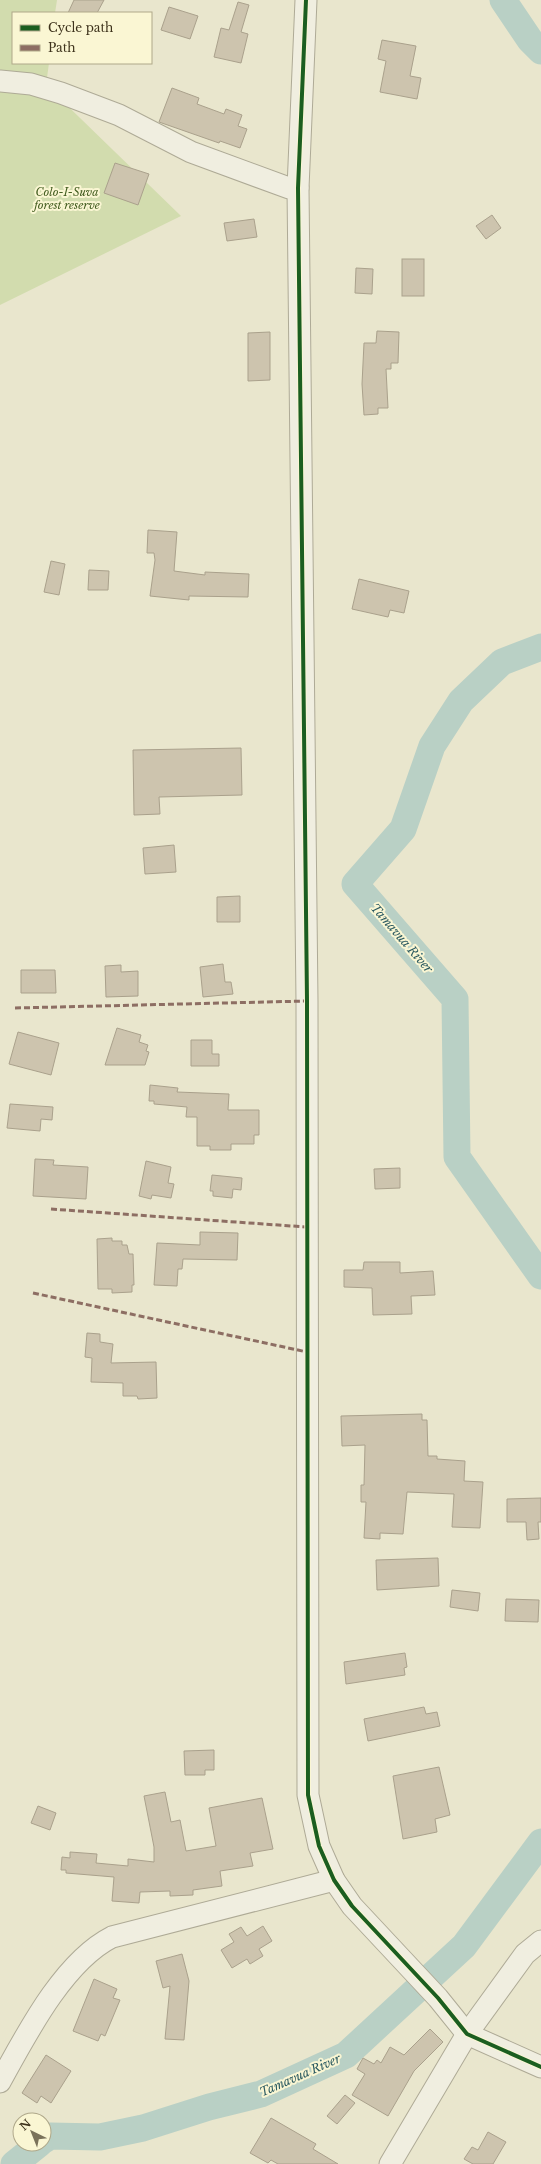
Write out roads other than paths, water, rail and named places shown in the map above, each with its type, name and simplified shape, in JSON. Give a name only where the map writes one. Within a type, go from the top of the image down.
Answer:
[{"type":"street","points":[[306,0],[298,188],[307,1002],[308,1795],[320,1846],[334,1880],[352,1906],[438,1998],[467,2034],[541,2067]]},
{"type":"street","points":[[0,81],[31,84],[61,93],[119,115],[191,152],[289,188],[298,188]]},
{"type":"street","points":[[0,2082],[28,2032],[64,1980],[88,1952],[99,1943],[112,1937],[334,1880]]},
{"type":"street","points":[[390,2164],[467,2034],[517,1964],[525,1954],[541,1941]]},
{"type":"waterway","name":"Tamavua River","points":[[503,0],[530,40],[541,51]]},
{"type":"waterway","name":"Tamavua River","points":[[541,647],[502,662],[461,701],[432,746],[403,829],[355,884],[455,999],[457,1157],[541,1276]]},
{"type":"waterway","name":"Tamavua River","points":[[52,2136],[100,2137],[143,2128],[209,2107],[261,2094],[346,2055],[464,1946],[541,1842]]},
{"type":"waterway","name":"Tamavua River","points":[[14,2164],[29,2152]]},
{"type":"park label","name":"Colo-I-Suva forest reserve","points":[[67,198]]}]
